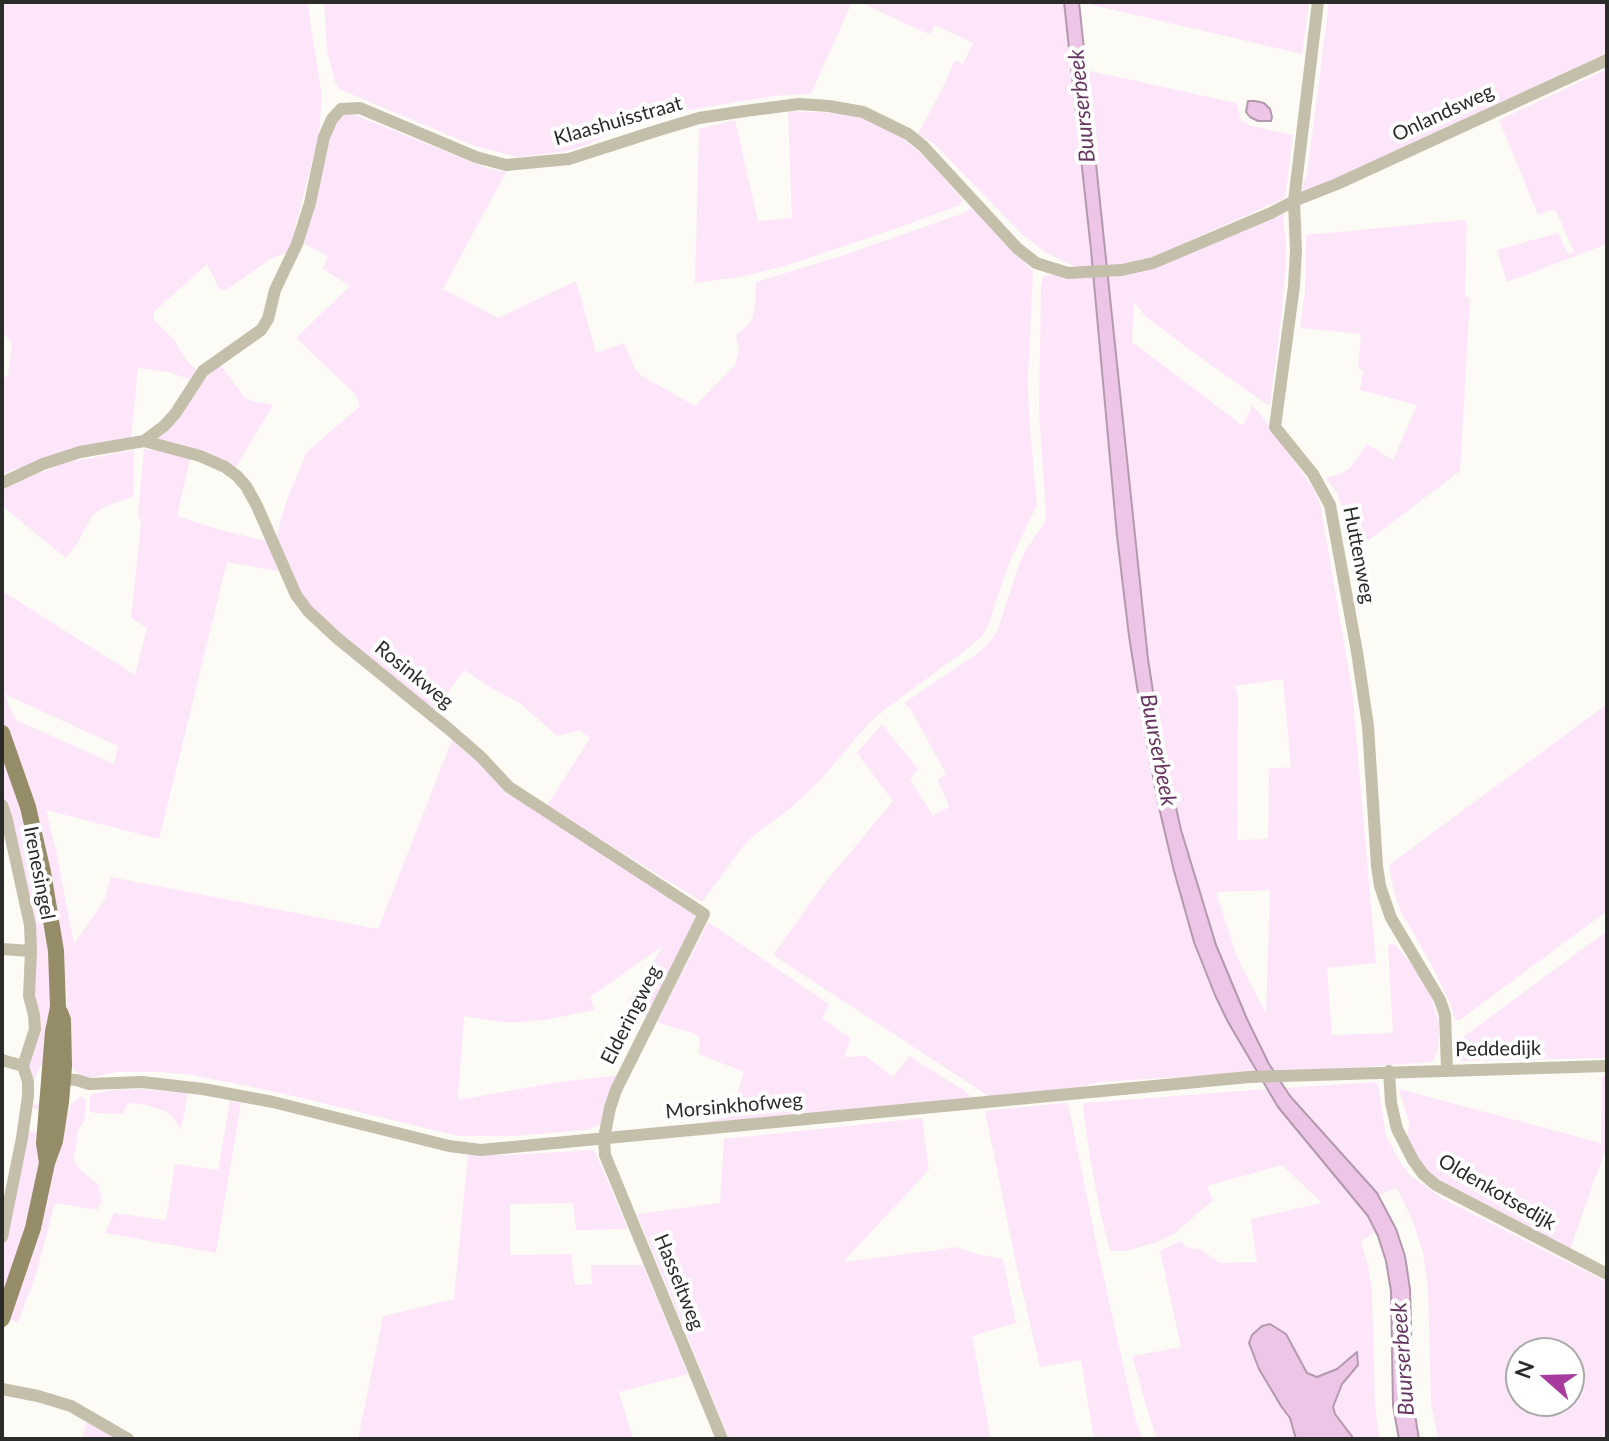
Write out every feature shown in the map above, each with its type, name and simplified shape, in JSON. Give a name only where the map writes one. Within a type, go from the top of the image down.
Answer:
[{"type":"main road","points":[[2,733],[28,807],[43,872],[56,951],[58,1007],[53,1032],[58,1083],[44,1143],[47,1163],[33,1228],[2,1319]]},
{"type":"street","name":"Huttenweg","points":[[1318,2],[1294,201],[1294,286],[1275,427],[1313,474],[1330,505],[1368,726],[1380,886],[1391,918],[1440,1000],[1445,1015],[1447,1069]]},
{"type":"street","name":"Onlandsweg","points":[[1294,201],[1607,60]]},
{"type":"street","name":"Klaashuisstraat","points":[[144,441],[175,414],[203,371],[261,330],[268,319],[275,290],[297,244],[310,203],[324,137],[332,119],[341,109],[360,108],[476,157],[506,165],[569,159],[699,118],[745,111],[799,104],[863,112],[908,134],[923,146],[1017,248],[1036,263],[1068,273],[1122,270],[1153,263],[1294,201]]},
{"type":"street","points":[[2,483],[43,464],[80,452],[144,441]]},
{"type":"street","name":"Rosinkweg","points":[[144,441],[200,456],[237,476],[257,506],[296,595],[308,611],[481,757],[509,787],[704,914]]},
{"type":"street","name":"Irenesingel","points":[[2,805],[30,925],[29,996],[35,1029],[23,1066],[28,1082],[26,1108],[2,1237]]},
{"type":"street","name":"Elderingweg","points":[[604,1138],[616,1090],[704,914]]},
{"type":"street","name":"Irenesingel","points":[[2,949],[31,951]]},
{"type":"street","points":[[2,1060],[23,1066]]},
{"type":"street","name":"Peddedijk","points":[[1389,1071],[1607,1066]]},
{"type":"street","name":"Morsinkhofweg","points":[[58,1083],[77,1080],[89,1084],[142,1082],[203,1089],[273,1102],[458,1148],[481,1150],[1254,1076],[1389,1071]]},
{"type":"street","name":"Oldenkotsedijk","points":[[1389,1071],[1397,1129],[1423,1174],[1436,1185],[1607,1274]]},
{"type":"street","name":"Hasseltweg","points":[[604,1138],[605,1155],[722,1439]]},
{"type":"street","points":[[2,1389],[71,1406],[128,1439]]},
{"type":"shaded area","points":[[2,2],[308,2],[322,95],[319,135],[289,253],[274,257],[224,291],[219,288],[207,264],[154,312],[154,320],[175,341],[198,372],[192,380],[168,372],[138,368],[131,440],[67,454],[2,475],[2,379],[8,376],[12,342],[2,332]]},
{"type":"shaded area","points":[[324,2],[852,2],[811,94],[773,96],[671,113],[631,124],[584,146],[517,157],[472,145],[339,89],[327,50]]},
{"type":"shaded area","points":[[860,2],[1064,2],[1092,268],[1080,269],[1045,252],[1023,235],[934,144],[918,134],[955,60],[963,64],[973,43],[935,25],[930,34]]},
{"type":"shaded area","points":[[1080,2],[1309,2],[1302,54]]},
{"type":"shaded area","points":[[1329,2],[1607,2],[1607,53],[1299,195],[1307,174]]},
{"type":"shaded area","points":[[1607,69],[1607,244],[1507,282],[1497,250],[1558,233],[1568,254],[1574,252],[1555,209],[1538,215],[1499,120]]},
{"type":"shaded area","points":[[1086,70],[1236,103],[1241,120],[1252,126],[1293,135],[1285,198],[1157,255],[1107,267]]},
{"type":"shaded area","points":[[788,111],[854,115],[882,127],[901,137],[925,157],[963,200],[960,205],[785,266],[740,277],[695,283],[699,129],[735,120],[758,221],[792,218]]},
{"type":"shaded area","points":[[350,113],[487,168],[506,172],[443,289],[498,318],[576,281],[596,353],[624,343],[635,369],[642,376],[695,406],[735,365],[739,350],[736,335],[753,317],[756,282],[838,257],[964,213],[970,208],[1033,272],[1028,377],[1037,505],[1010,561],[988,627],[971,646],[869,723],[823,777],[791,808],[744,845],[702,902],[547,806],[590,738],[579,730],[557,736],[520,703],[464,670],[433,713],[335,632],[297,590],[277,539],[288,497],[307,452],[360,406],[355,394],[296,338],[350,286],[323,269],[328,256],[302,243],[334,123]]},
{"type":"shaded area","points":[[1285,215],[1282,311],[1270,404],[1187,348],[1145,316],[1134,302],[1132,342],[1243,426],[1252,406],[1258,411],[1312,486],[1320,503],[1352,689],[1376,963],[1327,968],[1332,1035],[1393,1033],[1388,947],[1390,944],[1396,945],[1418,973],[1432,999],[1439,1023],[1438,1050],[1432,1062],[1275,1071],[1247,1019],[1216,945],[1181,830],[1159,731],[1148,659],[1108,277],[1155,267]],"holes":[[[1283,679],[1291,767],[1269,769],[1268,839],[1237,840],[1238,696],[1235,686]],[[1270,890],[1266,1014],[1237,957],[1216,892]]]},
{"type":"shaded area","points":[[1467,222],[1465,296],[1470,298],[1460,471],[1361,546],[1353,556],[1341,504],[1326,478],[1350,468],[1367,444],[1393,460],[1417,405],[1360,390],[1363,371],[1358,368],[1361,334],[1300,328],[1305,292],[1306,235]]},
{"type":"shaded area","points":[[1054,274],[1093,277],[1129,636],[1158,803],[1194,942],[1215,995],[1256,1072],[1099,1082],[1077,1088],[990,1097],[773,955],[824,884],[893,801],[857,753],[882,724],[918,769],[910,779],[933,816],[949,807],[938,780],[946,774],[910,708],[904,703],[974,656],[992,639],[1025,551],[1044,524],[1039,411],[1041,286],[1043,277]]},
{"type":"shaded area","points":[[220,364],[244,397],[273,405],[235,469],[154,441]]},
{"type":"shaded area","points":[[144,449],[171,452],[190,459],[177,516],[267,541],[278,571],[227,562],[159,839],[46,810],[74,944],[104,901],[111,877],[378,929],[452,740],[696,917],[646,1017],[627,1002],[664,945],[590,997],[595,1010],[521,1022],[464,1016],[458,1100],[559,1082],[621,1075],[602,1124],[587,1130],[514,1136],[458,1136],[192,1075],[116,1072],[89,1078],[73,1069],[68,1052],[67,999],[61,949],[11,741],[2,722],[2,591],[135,675],[147,628],[131,618],[141,523],[138,514]],"holes":[[[4,694],[118,746],[114,764],[16,720]]]},
{"type":"shaded area","points":[[134,450],[133,496],[100,509],[92,516],[66,558],[2,506],[2,490],[27,478],[65,463]]},
{"type":"shaded area","points":[[1607,704],[1607,911],[1460,1020],[1455,1020],[1430,962],[1401,912],[1389,865]]},
{"type":"shaded area","points":[[2,751],[22,813],[39,884],[53,989],[45,1064],[34,1079],[31,1079],[28,1066],[35,1003],[34,977],[10,815],[2,793]]},
{"type":"shaded area","points":[[708,922],[829,1004],[822,1019],[851,1038],[844,1057],[866,1056],[893,1077],[909,1056],[973,1099],[699,1124],[730,1116],[744,1072],[699,1054],[700,1039],[696,1034],[657,1022]]},
{"type":"shaded area","points":[[1607,931],[1607,1058],[1462,1061],[1457,1056],[1455,1043]]},
{"type":"shaded area","points":[[1602,1076],[1607,1076],[1607,1145],[1570,1249],[1446,1186],[1417,1158],[1406,1136],[1410,1126],[1399,1089],[1601,1143]]},
{"type":"shaded area","points":[[1378,1084],[1386,1136],[1410,1175],[1443,1199],[1607,1282],[1607,1439],[1438,1439],[1431,1402],[1428,1288],[1423,1252],[1397,1188],[1379,1195],[1285,1088]]},
{"type":"shaded area","points":[[139,1089],[188,1093],[181,1130],[165,1111],[147,1105],[128,1103],[122,1114],[89,1110],[92,1094]]},
{"type":"shaded area","points":[[1266,1089],[1368,1216],[1376,1231],[1361,1242],[1372,1292],[1375,1407],[1380,1439],[1354,1439],[1333,1407],[1342,1384],[1352,1373],[1356,1353],[1337,1369],[1317,1377],[1307,1373],[1289,1338],[1262,1326],[1252,1335],[1249,1343],[1259,1369],[1290,1418],[1296,1439],[1157,1439],[1149,1415],[1132,1356],[1181,1347],[1160,1251],[1181,1241],[1185,1247],[1202,1250],[1220,1263],[1257,1262],[1251,1219],[1322,1203],[1282,1165],[1207,1186],[1213,1200],[1174,1234],[1126,1251],[1110,1251],[1090,1158],[1084,1103]]},
{"type":"shaded area","points":[[81,1096],[85,1099],[86,1108],[78,1131],[74,1159],[79,1169],[98,1184],[102,1200],[97,1210],[55,1203],[36,1274],[18,1323],[8,1319],[71,1104]]},
{"type":"shaded area","points":[[230,1101],[241,1103],[216,1253],[105,1233],[114,1213],[166,1220],[175,1164],[218,1170]]},
{"type":"shaded area","points":[[1068,1103],[1097,1247],[1142,1439],[1094,1439],[1081,1360],[1040,1367],[1017,1268],[985,1111]]},
{"type":"shaded area","points":[[33,1104],[45,1106],[41,1156],[28,1220],[2,1301],[2,1253],[29,1130],[37,1132],[41,1110],[32,1108]]},
{"type":"shaded area","points":[[922,1118],[929,1170],[843,1262],[955,1247],[1003,1259],[1016,1323],[972,1336],[991,1439],[729,1439],[637,1214],[720,1203],[724,1139]]},
{"type":"shaded area","points":[[593,1150],[628,1229],[576,1230],[573,1203],[510,1204],[510,1255],[571,1254],[575,1285],[592,1284],[591,1265],[643,1265],[688,1374],[619,1392],[633,1439],[358,1439],[383,1316],[454,1299],[468,1155]]},
{"type":"shaded area","points":[[87,1421],[115,1439],[82,1439]]},
{"type":"water","name":"Buurserbeek","points":[[1064,2],[1079,2],[1148,659],[1159,731],[1181,830],[1216,945],[1269,1064],[1290,1096],[1377,1193],[1396,1229],[1405,1256],[1410,1289],[1413,1403],[1419,1439],[1399,1439],[1393,1406],[1391,1291],[1378,1236],[1368,1216],[1278,1107],[1228,1022],[1194,942],[1174,871],[1158,803],[1129,636]]},
{"type":"water","points":[[1248,101],[1264,103],[1270,109],[1271,121],[1258,121],[1250,117],[1246,112]]},
{"type":"water","points":[[1270,1324],[1286,1334],[1307,1373],[1317,1377],[1337,1369],[1357,1352],[1358,1365],[1342,1384],[1333,1407],[1354,1439],[1296,1439],[1290,1418],[1259,1369],[1249,1343],[1252,1335],[1262,1326]]}]
